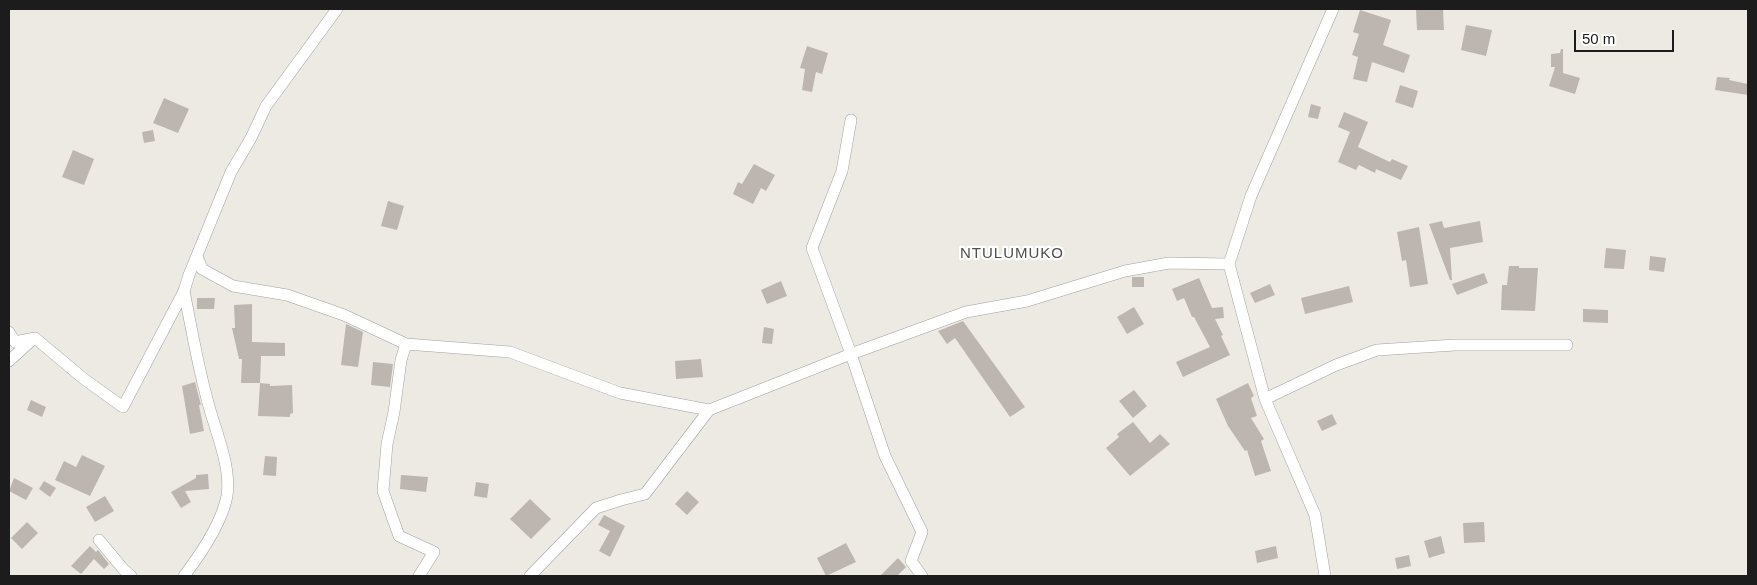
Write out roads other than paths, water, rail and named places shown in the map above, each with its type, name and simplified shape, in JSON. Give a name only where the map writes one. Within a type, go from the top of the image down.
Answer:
[{"type":"street","points":[[34,338],[84,379],[123,407],[184,291],[231,172],[251,138],[266,106],[337,9]]},
{"type":"street","points":[[1325,576],[1315,515],[1265,399],[1229,264],[1251,196],[1333,9]]},
{"type":"street","points":[[851,120],[842,171],[812,248],[851,354],[885,456],[922,532],[911,561],[922,576]]},
{"type":"street","points":[[197,256],[202,269],[232,286],[287,294],[344,314],[406,344],[510,352],[620,393],[709,410]]},
{"type":"street","points":[[530,576],[596,508],[645,494],[709,410],[851,354],[966,312],[1026,301],[1125,271],[1169,263],[1229,264]]},
{"type":"street","points":[[184,291],[206,396],[226,467],[227,494],[222,512],[208,539],[184,576]]},
{"type":"street","points":[[9,332],[15,342],[34,338]]},
{"type":"street","points":[[9,361],[34,338]]},
{"type":"street","points":[[406,344],[401,360],[394,412],[387,444],[382,492],[399,536],[434,552],[419,576]]},
{"type":"street","points":[[1265,399],[1336,365],[1377,350],[1455,345],[1567,345]]},
{"type":"street","points":[[99,540],[131,576]]},
{"type":"district","name":"NTULUMUKO","points":[[1012,254]]}]
